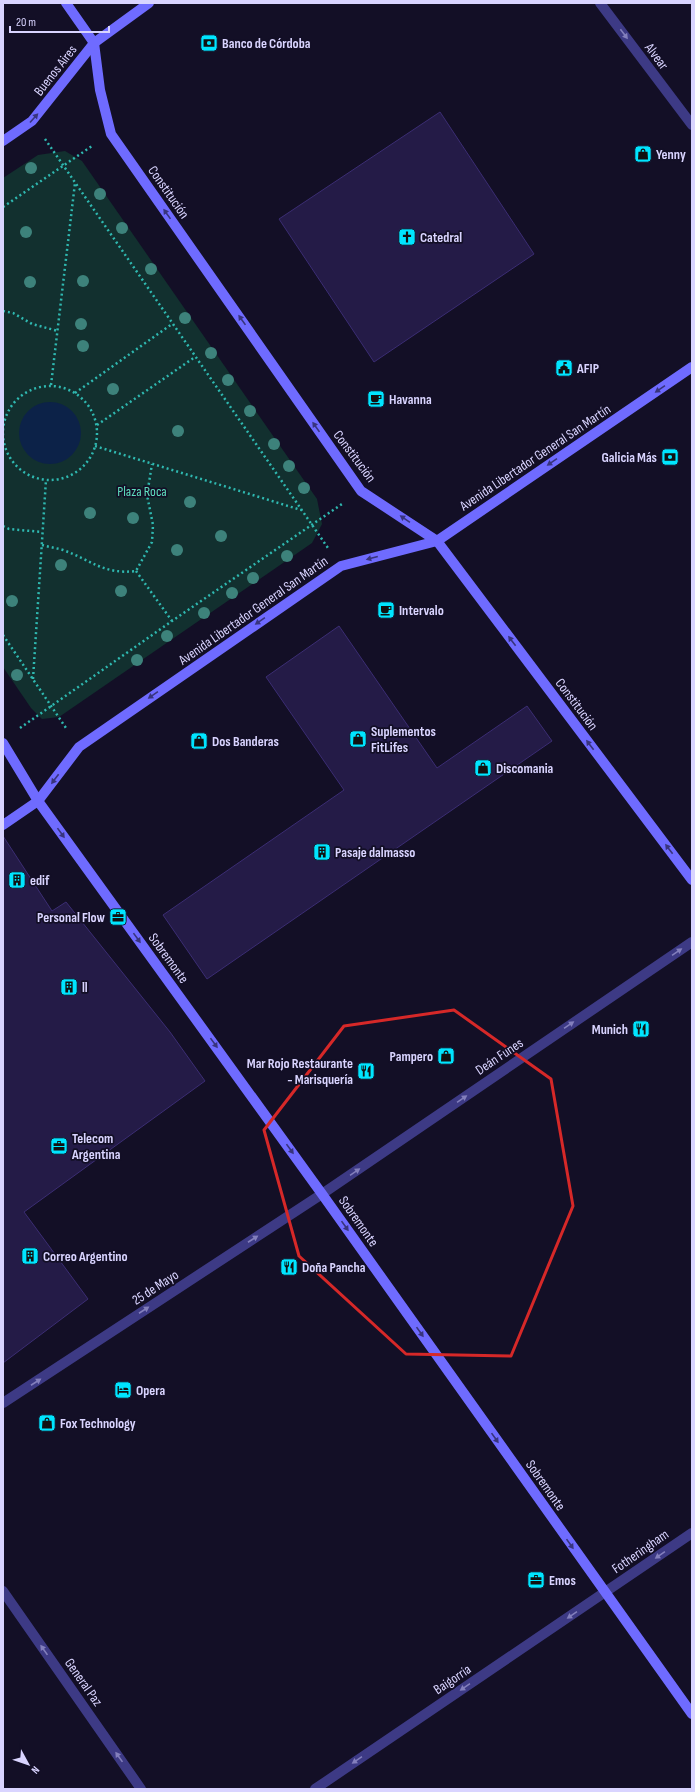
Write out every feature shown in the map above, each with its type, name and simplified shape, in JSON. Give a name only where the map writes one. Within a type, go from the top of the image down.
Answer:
[{"type":"main road","name":"Constitución","points":[[66,3],[94,43],[100,90],[111,134],[361,491],[437,541],[692,880]]},
{"type":"main road","name":"Buenos Aires","points":[[3,141],[32,121],[94,43],[149,3]]},
{"type":"main road","name":"Avenida Libertador General San Martín","points":[[3,825],[38,801],[79,746],[341,566],[437,541],[692,367]]},
{"type":"main road","name":"Sobremonte","points":[[3,744],[38,801],[322,1194],[692,1714]]},
{"type":"street","name":"Alvear","points":[[600,3],[692,125]]},
{"type":"street","name":"Deán Funes","points":[[322,1194],[692,942]]},
{"type":"street","name":"25 de Mayo","points":[[3,1403],[322,1194]]},
{"type":"street","name":"Fotheringham","points":[[605,1593],[692,1533]]},
{"type":"street","name":"General Paz","points":[[3,1591],[141,1789]]},
{"type":"street","name":"Baigorria","points":[[315,1789],[605,1593]]},
{"type":"path","points":[[32,121],[341,566]]},
{"type":"path","points":[[3,207],[111,134]]},
{"type":"path","points":[[51,385],[75,183]]},
{"type":"path","points":[[3,311],[13,313],[32,324],[58,330]]},
{"type":"path","points":[[75,393],[172,324]]},
{"type":"path","points":[[97,425],[195,357]]},
{"type":"path","points":[[51,385],[75,393],[89,405],[97,425],[95,446],[85,465],[68,477],[46,480],[26,474],[11,460],[4,440],[4,418],[15,401],[31,389],[51,385]]},
{"type":"path","points":[[95,446],[302,510]]},
{"type":"path","points":[[136,572],[152,542],[153,525],[147,495],[152,464]]},
{"type":"path","points":[[33,679],[46,480]]},
{"type":"path","points":[[15,732],[51,705],[361,491]]},
{"type":"path","points":[[3,526],[10,529],[42,532]]},
{"type":"path","points":[[42,545],[63,550],[101,568],[122,573],[136,572]]},
{"type":"path","points":[[136,572],[172,621]]},
{"type":"path","points":[[3,635],[79,746]]},
{"type":"highlighted area","points":[[454,1010],[551,1079],[573,1206],[511,1356],[406,1354],[299,1256],[264,1130],[344,1026]]},
{"type":"green space","name":"Plaza Roca","points":[[65,151],[82,161],[317,499],[322,524],[312,543],[59,717],[42,719],[31,708],[3,667],[3,178],[38,155]]},
{"type":"water","points":[[50,402],[62,405],[72,411],[78,421],[81,433],[78,445],[72,455],[62,461],[50,464],[38,461],[28,455],[22,445],[19,433],[22,421],[28,411],[38,405]]},
{"type":"building","name":"Catedral","points":[[440,112],[534,254],[374,362],[279,219]]},
{"type":"building","name":"Pasaje dalmasso","points":[[339,626],[437,768],[527,706],[552,741],[207,979],[163,915],[344,790],[266,677]]},
{"type":"building","points":[[3,836],[52,911],[66,902],[170,1032],[205,1081],[24,1212],[88,1299],[3,1363]]},
{"type":"place","name":"Banco de Córdoba","points":[[209,43]]},
{"type":"place","name":"Yenny","points":[[643,154]]},
{"type":"place","name":"Catedral","points":[[407,237]]},
{"type":"place","name":"AFIP","points":[[564,368]]},
{"type":"place","name":"Havanna","points":[[376,399]]},
{"type":"place","name":"Galicia Más","points":[[670,457]]},
{"type":"place","name":"Intervalo","points":[[386,610]]},
{"type":"place","name":"Suplementos FitLifes","points":[[358,739]]},
{"type":"place","name":"Dos Banderas","points":[[199,741]]},
{"type":"place","name":"Discomania","points":[[483,768]]},
{"type":"place","name":"Pasaje dalmasso","points":[[322,852]]},
{"type":"place","name":"edif","points":[[17,880]]},
{"type":"place","name":"Personal Flow","points":[[118,917]]},
{"type":"place","name":"ll","points":[[69,987]]},
{"type":"place","name":"Munich","points":[[641,1029]]},
{"type":"place","name":"Pampero","points":[[446,1056]]},
{"type":"place","name":"Mar Rojo Restaurante - Marisquería","points":[[366,1071]]},
{"type":"place","name":"Telecom Argentina","points":[[59,1146]]},
{"type":"place","name":"Correo Argentino","points":[[30,1256]]},
{"type":"place","name":"Doña Pancha","points":[[289,1267]]},
{"type":"place","name":"Opera","points":[[123,1390]]},
{"type":"place","name":"Fox Technology","points":[[47,1423]]},
{"type":"place","name":"Emos","points":[[536,1580]]}]
